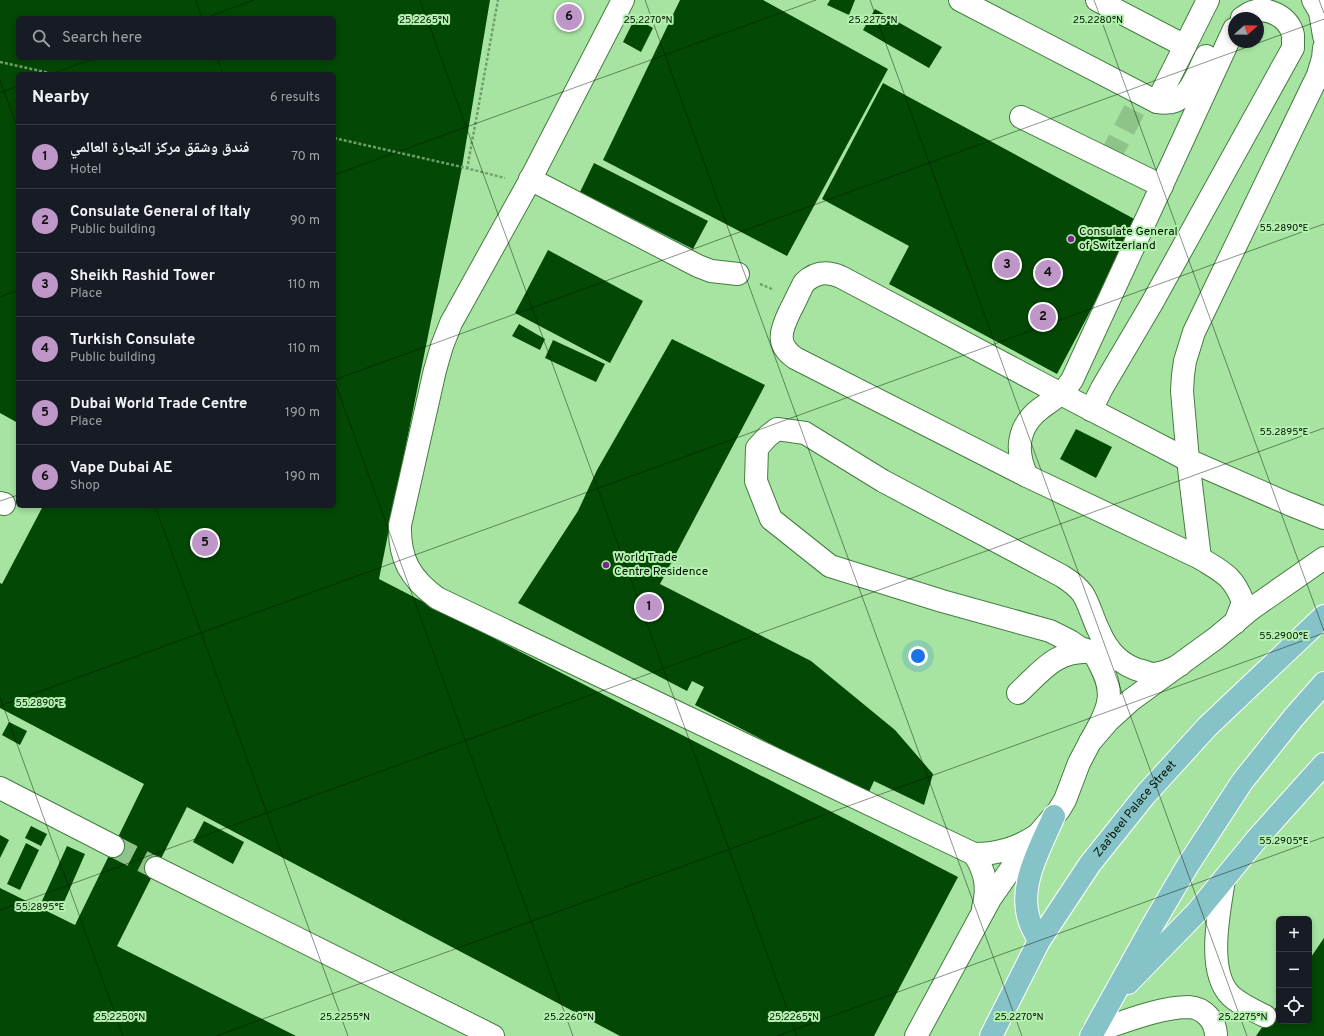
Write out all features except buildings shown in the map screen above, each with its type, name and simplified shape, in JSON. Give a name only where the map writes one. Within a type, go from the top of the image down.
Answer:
[{"type":"main road","name":"Zaa'beel Palace Street","points":[[991,1036],[1039,941],[1090,864],[1146,794],[1207,727],[1324,616]]},
{"type":"main road","points":[[1092,1034],[1154,921],[1184,871],[1242,782],[1294,717],[1324,683]]},
{"type":"main road","points":[[1110,1001],[1169,942],[1224,880],[1256,840],[1324,764]]},
{"type":"main road","points":[[1039,941],[1028,919],[1027,890],[1029,875],[1054,816]]},
{"type":"lane","points":[[623,0],[529,182],[451,323],[435,370],[400,525],[402,554],[408,567],[415,580],[425,590],[437,598],[974,854],[988,854],[1015,848],[1039,834]]},
{"type":"lane","points":[[960,0],[1157,102],[1173,103],[1181,99],[1188,92],[1228,31]]},
{"type":"lane","points":[[1097,0],[1185,46]]},
{"type":"lane","points":[[1157,102],[1208,0]]},
{"type":"lane","points":[[1313,0],[1320,12],[1324,36]]},
{"type":"lane","points":[[1091,410],[1102,388],[1156,296],[1293,48],[1293,34],[1287,22],[1276,14],[1264,10],[1251,12]]},
{"type":"lane","points":[[1027,476],[1021,465],[1019,452],[1020,440],[1024,428],[1031,418],[1061,394],[1072,380],[1162,186],[1228,34]]},
{"type":"lane","points":[[1200,558],[1188,460],[1182,391],[1182,375],[1189,346],[1197,325],[1318,75],[1324,48]]},
{"type":"lane","points":[[1021,117],[1162,186]]},
{"type":"lane","points":[[529,182],[698,266],[711,271],[738,274]]},
{"type":"lane","points":[[1235,623],[1243,602],[1238,589],[1225,573],[1200,558],[1027,476],[788,353],[783,345],[781,336],[782,328],[804,283],[809,278],[821,273],[835,274],[1188,460],[1324,518]]},
{"type":"lane","points":[[916,1036],[983,910],[1004,876],[1054,816],[1065,800],[1079,763],[1106,714],[1109,699],[1108,681],[1093,652],[1080,648],[1050,631],[942,601],[830,566],[771,519],[756,481],[757,448],[777,429],[805,433],[884,481],[1073,583],[1082,593],[1088,604],[1098,630],[1105,643],[1114,655],[1125,664],[1138,670],[1153,674],[1165,672],[1180,665]]},
{"type":"lane","points":[[1090,742],[1109,720],[1131,700],[1180,665],[1251,609],[1324,558]]},
{"type":"lane","points":[[1018,693],[1053,661],[1065,654],[1079,651],[1093,652]]},
{"type":"lane","points":[[0,788],[113,846]]},
{"type":"lane","points":[[974,854],[981,864],[987,887],[983,910]]},
{"type":"lane","points":[[156,868],[493,1036]]},
{"type":"lane","points":[[1224,880],[1217,924],[1217,968],[1219,978],[1224,987],[1238,1002],[1266,1016]]},
{"type":"lane","points":[[1092,1034],[1160,1011],[1190,1007],[1200,1010],[1208,1016],[1214,1024],[1216,1036]]},
{"type":"path","points":[[467,169],[498,0]]},
{"type":"path","points":[[0,62],[45,72]]},
{"type":"path","points":[[336,138],[529,182]]},
{"type":"path","points":[[738,274],[796,299]]},
{"type":"tunnel","points":[[1109,159],[1142,95]]},
{"type":"tunnel","points":[[113,846],[156,868]]},
{"type":"place","name":"Vape Dubai AE","points":[[569,17]]},
{"type":"place","name":"Consulate General of Switzerland","points":[[1071,239]]},
{"type":"place","name":"Sheikh Rashid Tower","points":[[1007,265]]},
{"type":"place","name":"Turkish Consulate","points":[[1048,273]]},
{"type":"place","name":"Consulate General of Italy","points":[[1043,317]]},
{"type":"place","name":"Dubai World Trade Centre","points":[[205,543]]},
{"type":"place","name":"World Trade Centre Residence","points":[[606,565]]},
{"type":"place","name":"فندق وشقق مركز التجارة العالمي","points":[[649,607]]}]
